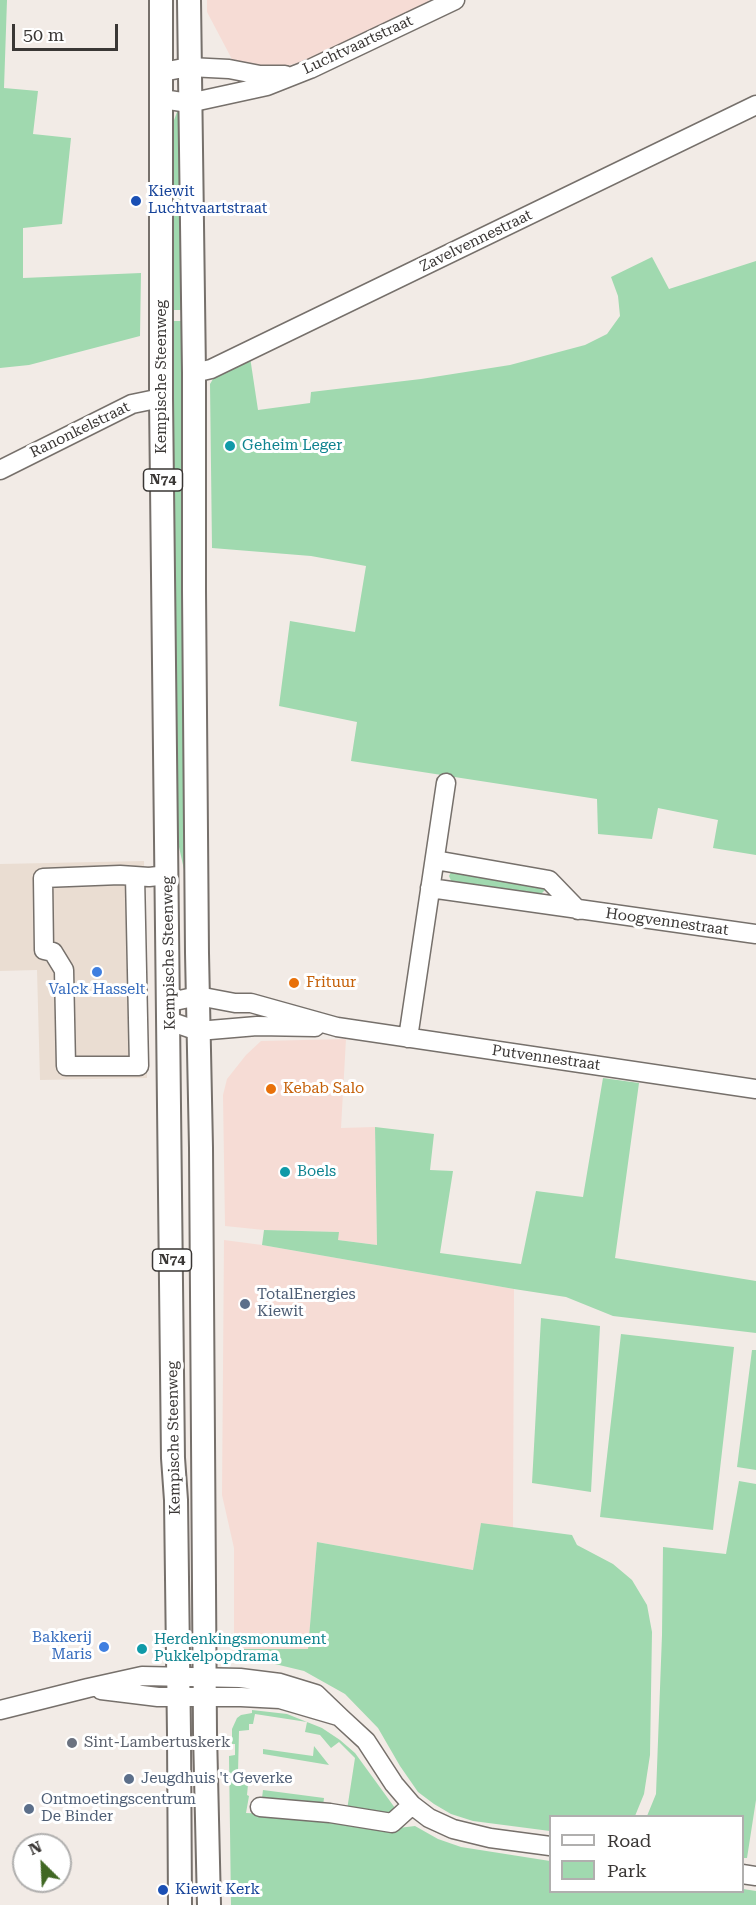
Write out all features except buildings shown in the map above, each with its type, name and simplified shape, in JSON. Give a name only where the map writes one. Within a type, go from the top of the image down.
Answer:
[{"type":"main road","name":"Kempische Steenweg","points":[[161,0],[161,398],[180,1905]]},
{"type":"main road","name":"Kempische Steenweg","points":[[189,0],[198,1031],[209,1905]]},
{"type":"street","name":"Luchtvaartstraat","points":[[162,99],[189,103],[267,86],[310,69],[445,2]]},
{"type":"street","name":"Luchtvaartstraat","points":[[162,72],[189,67],[229,69],[260,75],[293,75]]},
{"type":"street","name":"Zavelvennestraat","points":[[194,373],[211,369],[756,105]]},
{"type":"street","name":"Ranonkelstraat","points":[[0,470],[132,404],[161,398]]},
{"type":"street","points":[[408,1038],[446,783]]},
{"type":"street","points":[[435,860],[549,880],[578,910]]},
{"type":"street","points":[[168,875],[149,878],[120,875],[43,878],[43,917],[44,950],[53,952],[64,970],[66,1066],[139,1066],[151,1063],[170,1065]]},
{"type":"street","points":[[135,876],[139,1066]]},
{"type":"street","name":"Hoogvennestraat","points":[[430,888],[756,934]]},
{"type":"street","name":"Putvennestraat","points":[[337,1027],[257,1026],[221,1031],[198,1031],[169,1012],[198,996],[261,1005],[337,1027],[756,1089]]},
{"type":"street","points":[[0,1710],[142,1676],[178,1687],[205,1687],[240,1678],[280,1683],[316,1694],[366,1741],[394,1784],[412,1805],[429,1818],[453,1829],[490,1838],[549,1846]]},
{"type":"street","points":[[260,1807],[330,1813],[392,1822],[412,1805]]},
{"type":"shaded area","points":[[207,0],[429,0],[427,7],[314,58],[280,68],[234,63],[207,12]]},
{"type":"shaded area","points":[[144,861],[147,1078],[40,1080],[37,970],[0,971],[0,864]]},
{"type":"shaded area","points":[[346,1039],[341,1128],[375,1127],[377,1245],[338,1240],[338,1232],[264,1230],[225,1226],[223,1095],[227,1079],[246,1055],[261,1041]]},
{"type":"shaded area","points":[[224,1240],[514,1289],[513,1528],[481,1524],[473,1570],[317,1542],[308,1649],[244,1649],[243,1654],[234,1648],[234,1548],[222,1495]]},
{"type":"green space","points":[[0,0],[7,0],[4,88],[38,91],[33,134],[71,138],[62,224],[23,228],[23,278],[141,273],[140,336],[29,365],[0,368]]},
{"type":"green space","points":[[181,110],[185,310],[171,310],[170,143],[173,123]]},
{"type":"green space","points":[[652,257],[669,289],[756,261],[756,855],[713,848],[718,820],[658,808],[652,839],[598,834],[597,799],[351,761],[357,722],[279,706],[290,621],[355,632],[366,566],[311,556],[212,548],[210,384],[216,374],[250,357],[258,410],[310,403],[311,392],[421,379],[510,365],[585,345],[607,334],[620,316],[618,296],[611,277]]},
{"type":"green space","points":[[170,321],[184,321],[185,874],[175,829]]},
{"type":"green space","points":[[452,870],[545,885],[545,890],[540,895],[452,883],[449,876]]},
{"type":"green space","points":[[603,1078],[639,1083],[615,1258],[756,1281],[756,1333],[613,1316],[566,1297],[262,1245],[264,1230],[339,1232],[338,1240],[377,1245],[375,1127],[434,1134],[430,1170],[453,1171],[440,1253],[521,1264],[536,1191],[583,1197]]},
{"type":"green space","points":[[541,1318],[600,1326],[591,1492],[532,1483]]},
{"type":"green space","points":[[621,1334],[734,1347],[713,1530],[600,1517]]},
{"type":"green space","points":[[752,1350],[756,1350],[756,1470],[737,1467]]},
{"type":"green space","points":[[739,1481],[756,1484],[756,1800],[747,1858],[744,1858],[744,1815],[647,1815],[656,1794],[663,1547],[726,1554]]},
{"type":"green space","points":[[481,1523],[572,1535],[577,1545],[613,1564],[632,1580],[647,1605],[652,1632],[650,1755],[644,1794],[635,1815],[549,1815],[549,1831],[473,1821],[451,1814],[418,1792],[378,1728],[345,1694],[304,1671],[250,1658],[251,1655],[243,1654],[243,1649],[308,1649],[317,1542],[473,1570]]},
{"type":"green space","points":[[252,1710],[287,1714],[307,1722],[255,1714],[253,1724],[249,1724],[249,1730],[239,1731],[238,1773],[249,1774],[246,1813],[390,1829],[415,1826],[438,1839],[461,1847],[549,1861],[549,1893],[744,1893],[744,1889],[756,1891],[756,1905],[231,1905],[229,1756],[235,1755],[232,1729],[237,1718],[252,1713]]},
{"type":"green space","points":[[307,1722],[322,1728],[355,1753],[395,1808],[387,1814],[347,1810],[355,1758],[339,1742],[331,1748],[320,1735],[305,1732]]},
{"type":"green space","points":[[314,1746],[329,1765],[263,1754],[263,1749],[313,1756]]},
{"type":"green space","points":[[263,1790],[324,1798],[323,1806],[262,1798]]},
{"type":"place","name":"Kiewit Luchtvaartstraat","points":[[136,201]]},
{"type":"place","name":"Geheim Leger","points":[[230,446]]},
{"type":"place","name":"Valck Hasselt","points":[[97,972]]},
{"type":"place","name":"Frituur","points":[[294,983]]},
{"type":"place","name":"Kebab Salo","points":[[271,1089]]},
{"type":"place","name":"Boels","points":[[285,1172]]},
{"type":"place","name":"TotalEnergies Kiewit","points":[[245,1304]]},
{"type":"place","name":"Bakkerij Maris","points":[[104,1647]]},
{"type":"place","name":"Herdenkingsmonument Pukkelpopdrama","points":[[142,1649]]},
{"type":"place","name":"Sint-Lambertuskerk","points":[[72,1743]]},
{"type":"place","name":"Jeugdhuis 't Geverke","points":[[129,1779]]},
{"type":"place","name":"Ontmoetingscentrum De Binder","points":[[29,1809]]},
{"type":"place","name":"Kiewit Kerk","points":[[163,1890]]}]
